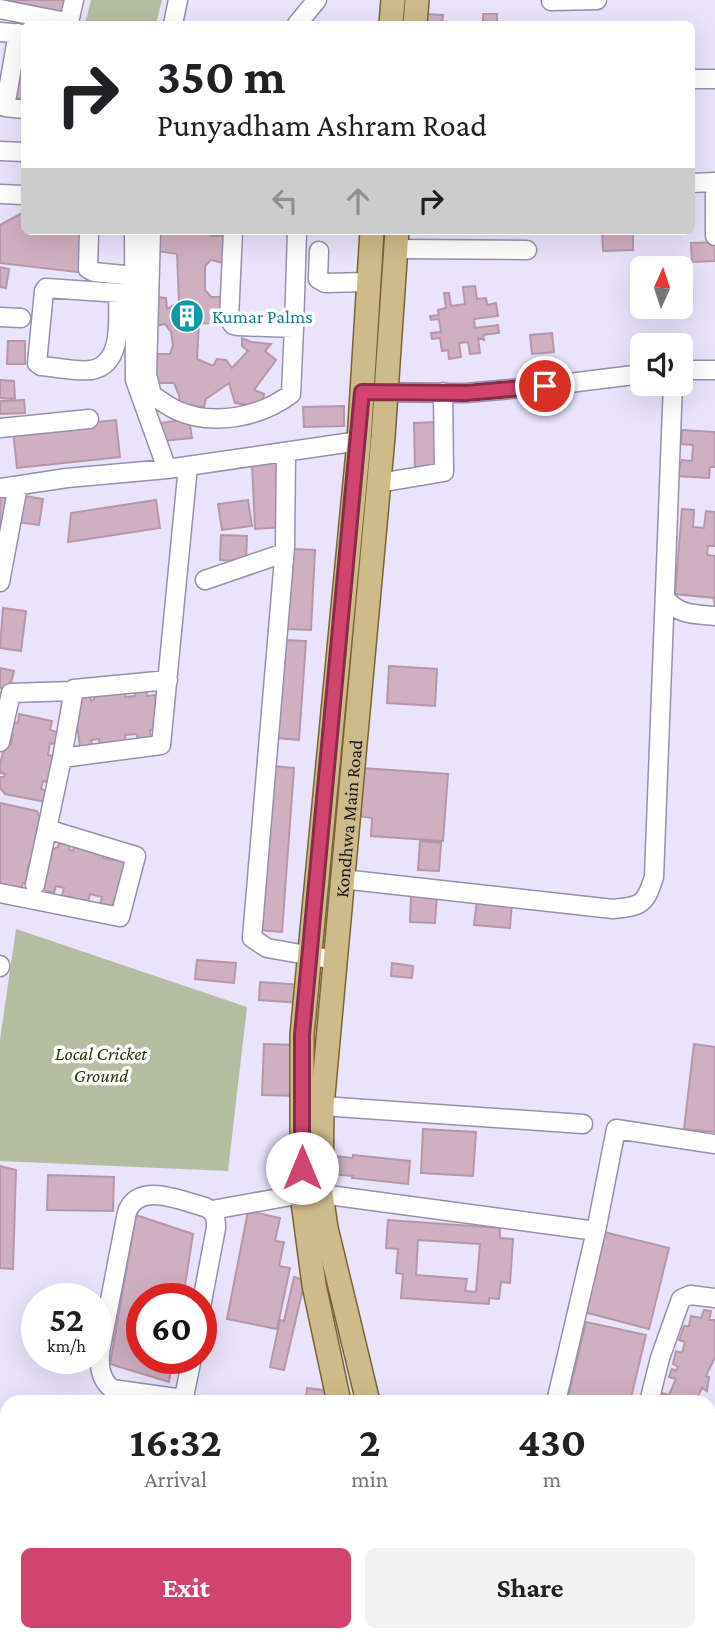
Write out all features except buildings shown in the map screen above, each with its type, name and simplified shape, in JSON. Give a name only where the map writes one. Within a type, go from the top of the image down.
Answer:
[{"type":"main road","points":[[391,21],[393,0]]},
{"type":"main road","points":[[415,21],[417,0]]},
{"type":"main road","name":"Kondhwa Main Road","points":[[338,1395],[314,1285],[312,1194],[302,1035],[359,441],[372,235]]},
{"type":"main road","name":"Kondhwa Main Road","points":[[366,1395],[326,1228],[312,1194],[379,483],[396,240]]},
{"type":"street","points":[[67,21],[74,0]]},
{"type":"street","points":[[174,21],[178,0]]},
{"type":"street","points":[[300,21],[317,0]]},
{"type":"street","points":[[551,1],[597,0]]},
{"type":"street","points":[[0,9],[61,21]]},
{"type":"street","points":[[14,33],[5,107],[21,109]]},
{"type":"street","points":[[695,79],[715,79]]},
{"type":"street","points":[[0,150],[21,152]]},
{"type":"street","points":[[695,183],[715,182]]},
{"type":"street","points":[[0,194],[21,195]]},
{"type":"street","points":[[715,194],[715,236]]},
{"type":"street","points":[[89,235],[88,269],[130,286]]},
{"type":"street","points":[[134,235],[130,286],[135,380],[167,469]]},
{"type":"street","points":[[150,235],[148,374],[152,395],[175,410],[199,418],[248,416],[275,406],[291,394],[297,235]]},
{"type":"street","points":[[233,235],[229,319],[233,325],[238,326],[294,328]]},
{"type":"street","points":[[396,240],[527,250]]},
{"type":"street","points":[[319,251],[318,279],[325,283],[369,282]]},
{"type":"street","points":[[130,286],[114,351],[100,366],[91,370],[41,366],[37,363],[46,288],[130,286]]},
{"type":"street","points":[[0,317],[21,318]]},
{"type":"street","points":[[693,370],[715,370]]},
{"type":"street","points":[[362,392],[443,393],[545,386],[630,375]]},
{"type":"street","points":[[379,483],[444,472],[443,393]]},
{"type":"street","points":[[342,878],[613,909],[638,906],[648,897],[654,877],[673,396]]},
{"type":"street","points":[[0,428],[89,419]]},
{"type":"street","points":[[0,582],[9,487],[67,478],[167,469],[359,441]]},
{"type":"street","points":[[286,452],[284,553],[252,938],[267,948],[335,960]]},
{"type":"street","points":[[62,758],[160,745],[188,466]]},
{"type":"street","points":[[205,580],[284,553]]},
{"type":"street","points":[[665,598],[673,609],[715,616]]},
{"type":"street","points":[[0,742],[11,693],[73,691],[168,680]]},
{"type":"street","points":[[35,885],[73,691]]},
{"type":"street","points":[[0,893],[120,917],[136,856],[47,829]]},
{"type":"street","points":[[322,1106],[583,1124]]},
{"type":"street","points":[[558,1395],[596,1231],[616,1129],[715,1144]]},
{"type":"street","points":[[151,1395],[112,1389],[105,1384],[99,1364],[131,1203],[143,1195],[152,1194],[212,1210],[312,1194],[596,1231]]},
{"type":"street","points":[[206,1283],[216,1228],[216,1217],[212,1210]]},
{"type":"street","points":[[651,1395],[660,1358],[681,1299],[690,1295],[715,1298]]},
{"type":"street","points":[[184,1395],[189,1374]]},
{"type":"green space","points":[[91,0],[162,0],[157,21],[86,21]]},
{"type":"green space","name":"Local Cricket Ground","points":[[16,929],[247,1007],[228,1171],[0,1161],[0,1040]]},
{"type":"place","name":"Kumar Palms","points":[[187,316]]},
{"type":"route","points":[[302,1168],[302,1035],[362,392],[466,393],[545,386]]}]
